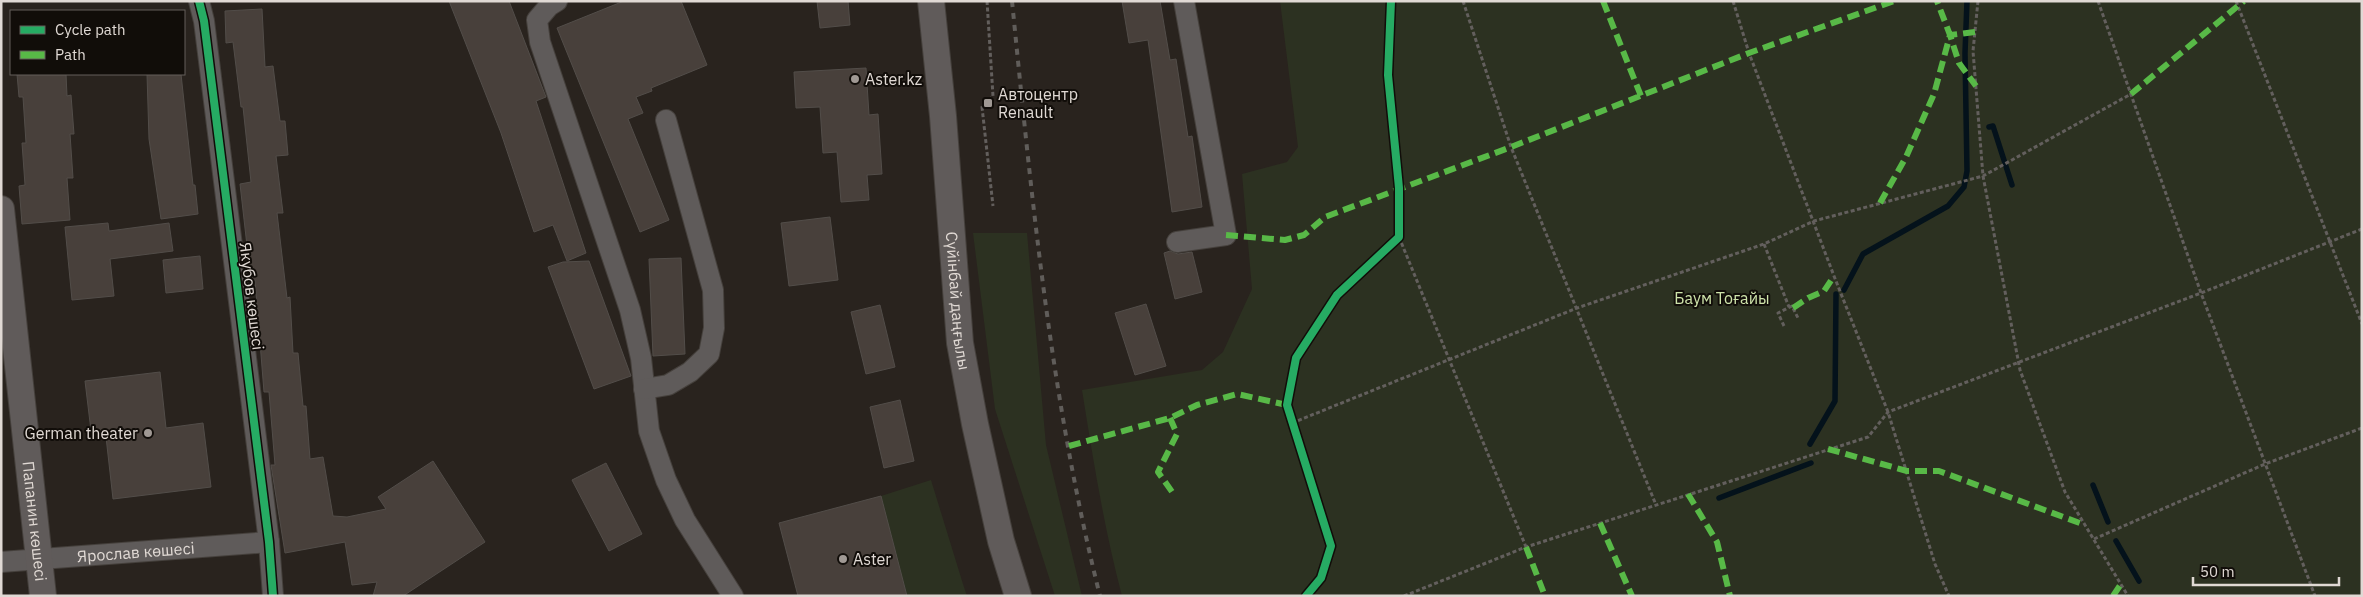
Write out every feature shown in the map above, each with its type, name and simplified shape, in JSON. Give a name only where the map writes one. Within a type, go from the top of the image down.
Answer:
[{"type":"main road","name":"Сүйінбай даңғылы","points":[[931,1],[943,116],[960,343],[975,424],[1002,541],[1018,596]]},
{"type":"main road","name":"Папанин көшесі","points":[[1,209],[42,596]]},
{"type":"street","name":"Якубов көшесі","points":[[199,1],[204,21],[269,542],[273,596]]},
{"type":"street","points":[[557,1],[548,6],[537,20],[540,42],[630,310],[641,358],[649,430],[666,480],[685,520],[733,596]]},
{"type":"street","points":[[1177,242],[1226,235],[1184,1]]},
{"type":"street","points":[[644,389],[668,385],[690,372],[709,354],[714,328],[713,290],[666,120]]},
{"type":"street","name":"Ярослав көшесі","points":[[1,562],[269,542]]},
{"type":"path","points":[[987,1],[993,96],[982,107],[993,206]]},
{"type":"path","points":[[1463,1],[1512,147],[1656,505]]},
{"type":"path","points":[[1734,1],[1750,53],[1888,412],[1935,564],[1949,596]]},
{"type":"path","points":[[1978,1],[1973,51],[1984,176],[2019,363],[2064,492],[2128,596]]},
{"type":"path","points":[[2098,1],[2201,294],[2315,596]]},
{"type":"path","points":[[2236,1],[2328,241],[2362,324]]},
{"type":"path","points":[[1292,423],[1577,308],[1764,244],[1814,221],[1984,176],[2131,94]]},
{"type":"path","points":[[1399,227],[1399,237],[1526,546]]},
{"type":"path","points":[[1404,596],[1526,546],[1868,437],[1888,412],[2201,294],[2328,241],[2362,229]]},
{"type":"path","points":[[1392,243],[1399,237]]},
{"type":"path","points":[[1764,244],[1789,307]]},
{"type":"path","points":[[1784,326],[1778,313],[1792,306],[1798,318]]},
{"type":"path","points":[[1289,414],[1295,433]]},
{"type":"path","points":[[2094,539],[2266,464],[2362,428]]},
{"type":"green space","name":"Баум Тоғайы","points":[[1280,1],[2362,1],[2362,596],[1122,596],[1104,519],[1082,390],[1202,370],[1223,352],[1252,289],[1242,174],[1287,162],[1298,147]]},
{"type":"green space","points":[[973,233],[1027,233],[1046,445],[1082,596],[1055,596],[995,409]]},
{"type":"green space","points":[[931,480],[967,596],[907,596],[881,496]]},
{"type":"building","points":[[449,1],[509,1],[546,97],[536,101],[586,253],[567,261],[553,225],[534,232],[501,133]]},
{"type":"building","points":[[624,1],[681,1],[707,65],[651,88],[652,91],[636,97],[643,113],[628,119],[669,220],[640,232],[557,28]]},
{"type":"building","points":[[817,1],[848,1],[850,25],[820,28]]},
{"type":"building","points":[[1122,1],[1160,1],[1170,60],[1176,59],[1188,137],[1192,136],[1202,207],[1172,212],[1148,40],[1129,43]]},
{"type":"building","points":[[262,9],[265,67],[273,66],[280,121],[285,121],[288,155],[276,156],[283,213],[277,213],[287,298],[290,297],[293,353],[298,353],[303,406],[306,406],[310,459],[323,457],[333,516],[347,517],[386,509],[378,497],[433,461],[485,542],[403,596],[373,596],[377,582],[352,585],[345,542],[285,553],[271,465],[275,465],[269,392],[264,392],[255,280],[251,281],[240,184],[251,182],[243,107],[241,107],[233,42],[226,43],[225,11]]},
{"type":"building","points":[[866,68],[869,115],[878,114],[882,174],[867,175],[869,200],[841,202],[837,152],[823,153],[820,107],[796,108],[794,72]]},
{"type":"building","points":[[17,75],[66,75],[67,96],[71,95],[74,134],[70,134],[73,178],[67,178],[70,220],[22,224],[19,186],[25,185],[22,143],[26,143],[23,97],[19,97]]},
{"type":"building","points":[[147,75],[181,75],[198,214],[161,219],[149,139]]},
{"type":"building","points":[[830,217],[838,280],[789,286],[781,223]]},
{"type":"building","points":[[108,223],[109,231],[169,223],[173,251],[110,259],[114,296],[72,300],[65,227]]},
{"type":"building","points":[[1170,251],[1178,254],[1192,252],[1202,292],[1175,299],[1164,253]]},
{"type":"building","points":[[200,256],[203,289],[166,293],[163,260]]},
{"type":"building","points":[[681,258],[685,354],[653,356],[649,259]]},
{"type":"building","points":[[589,261],[631,376],[594,389],[548,267],[563,262]]},
{"type":"building","points":[[1146,304],[1166,366],[1135,375],[1115,313]]},
{"type":"building","points":[[880,305],[895,367],[866,374],[851,312]]},
{"type":"building","name":"German theater","points":[[160,372],[166,428],[203,423],[211,487],[113,499],[106,437],[92,439],[85,381]]},
{"type":"building","points":[[900,400],[914,461],[884,468],[870,407]]},
{"type":"building","points":[[606,463],[642,534],[609,551],[572,480]]},
{"type":"building","name":"Aster","points":[[881,496],[907,596],[798,596],[779,523]]},
{"type":"waterway","points":[[1844,290],[1863,254],[1948,206],[1964,187],[1967,171],[1965,53],[1967,1]]},
{"type":"waterway","points":[[1989,127],[1993,126],[2012,185]]},
{"type":"waterway","points":[[1810,444],[1835,401],[1836,294]]},
{"type":"waterway","points":[[1719,498],[1811,463]]},
{"type":"waterway","points":[[2093,485],[2108,522]]},
{"type":"waterway","points":[[2116,541],[2139,581]]},
{"type":"railway","points":[[1012,1],[1027,151],[1056,375],[1068,449],[1100,596]]},
{"type":"marked path","points":[[1603,1],[1641,96]]},
{"type":"marked path","points":[[1226,235],[1285,240],[1304,235],[1325,217],[1511,147],[1749,53],[1894,1]]},
{"type":"marked path","points":[[1880,203],[1906,157],[1934,94],[1950,35],[1937,1]]},
{"type":"marked path","points":[[2131,94],[2244,1]]},
{"type":"marked path","points":[[1975,32],[1950,35],[1959,63],[1976,86]]},
{"type":"marked path","points":[[1793,308],[1808,298],[1824,291],[1834,276]]},
{"type":"marked path","points":[[1069,446],[1170,418],[1197,405],[1237,394],[1287,405]]},
{"type":"marked path","points":[[1170,418],[1177,434],[1158,472],[1175,496]]},
{"type":"marked path","points":[[1828,449],[1907,471],[1939,471],[2085,525]]},
{"type":"marked path","points":[[1688,494],[1717,542],[1730,596]]},
{"type":"marked path","points":[[1600,523],[1632,596]]},
{"type":"marked path","points":[[1526,547],[1545,596]]},
{"type":"marked path","points":[[2113,596],[2121,584]]},
{"type":"cycle path","points":[[199,1],[204,21],[269,542],[273,596]]},
{"type":"cycle path","points":[[1306,596],[1321,578],[1331,546],[1287,405],[1296,358],[1337,295],[1399,237],[1399,188],[1388,75],[1391,1]]},
{"type":"place","name":"Aster.kz","points":[[855,79]]},
{"type":"place","name":"Автоцентр Renault","points":[[988,103]]},
{"type":"place","name":"German theater","points":[[148,433]]},
{"type":"place","name":"Aster","points":[[843,559]]}]
